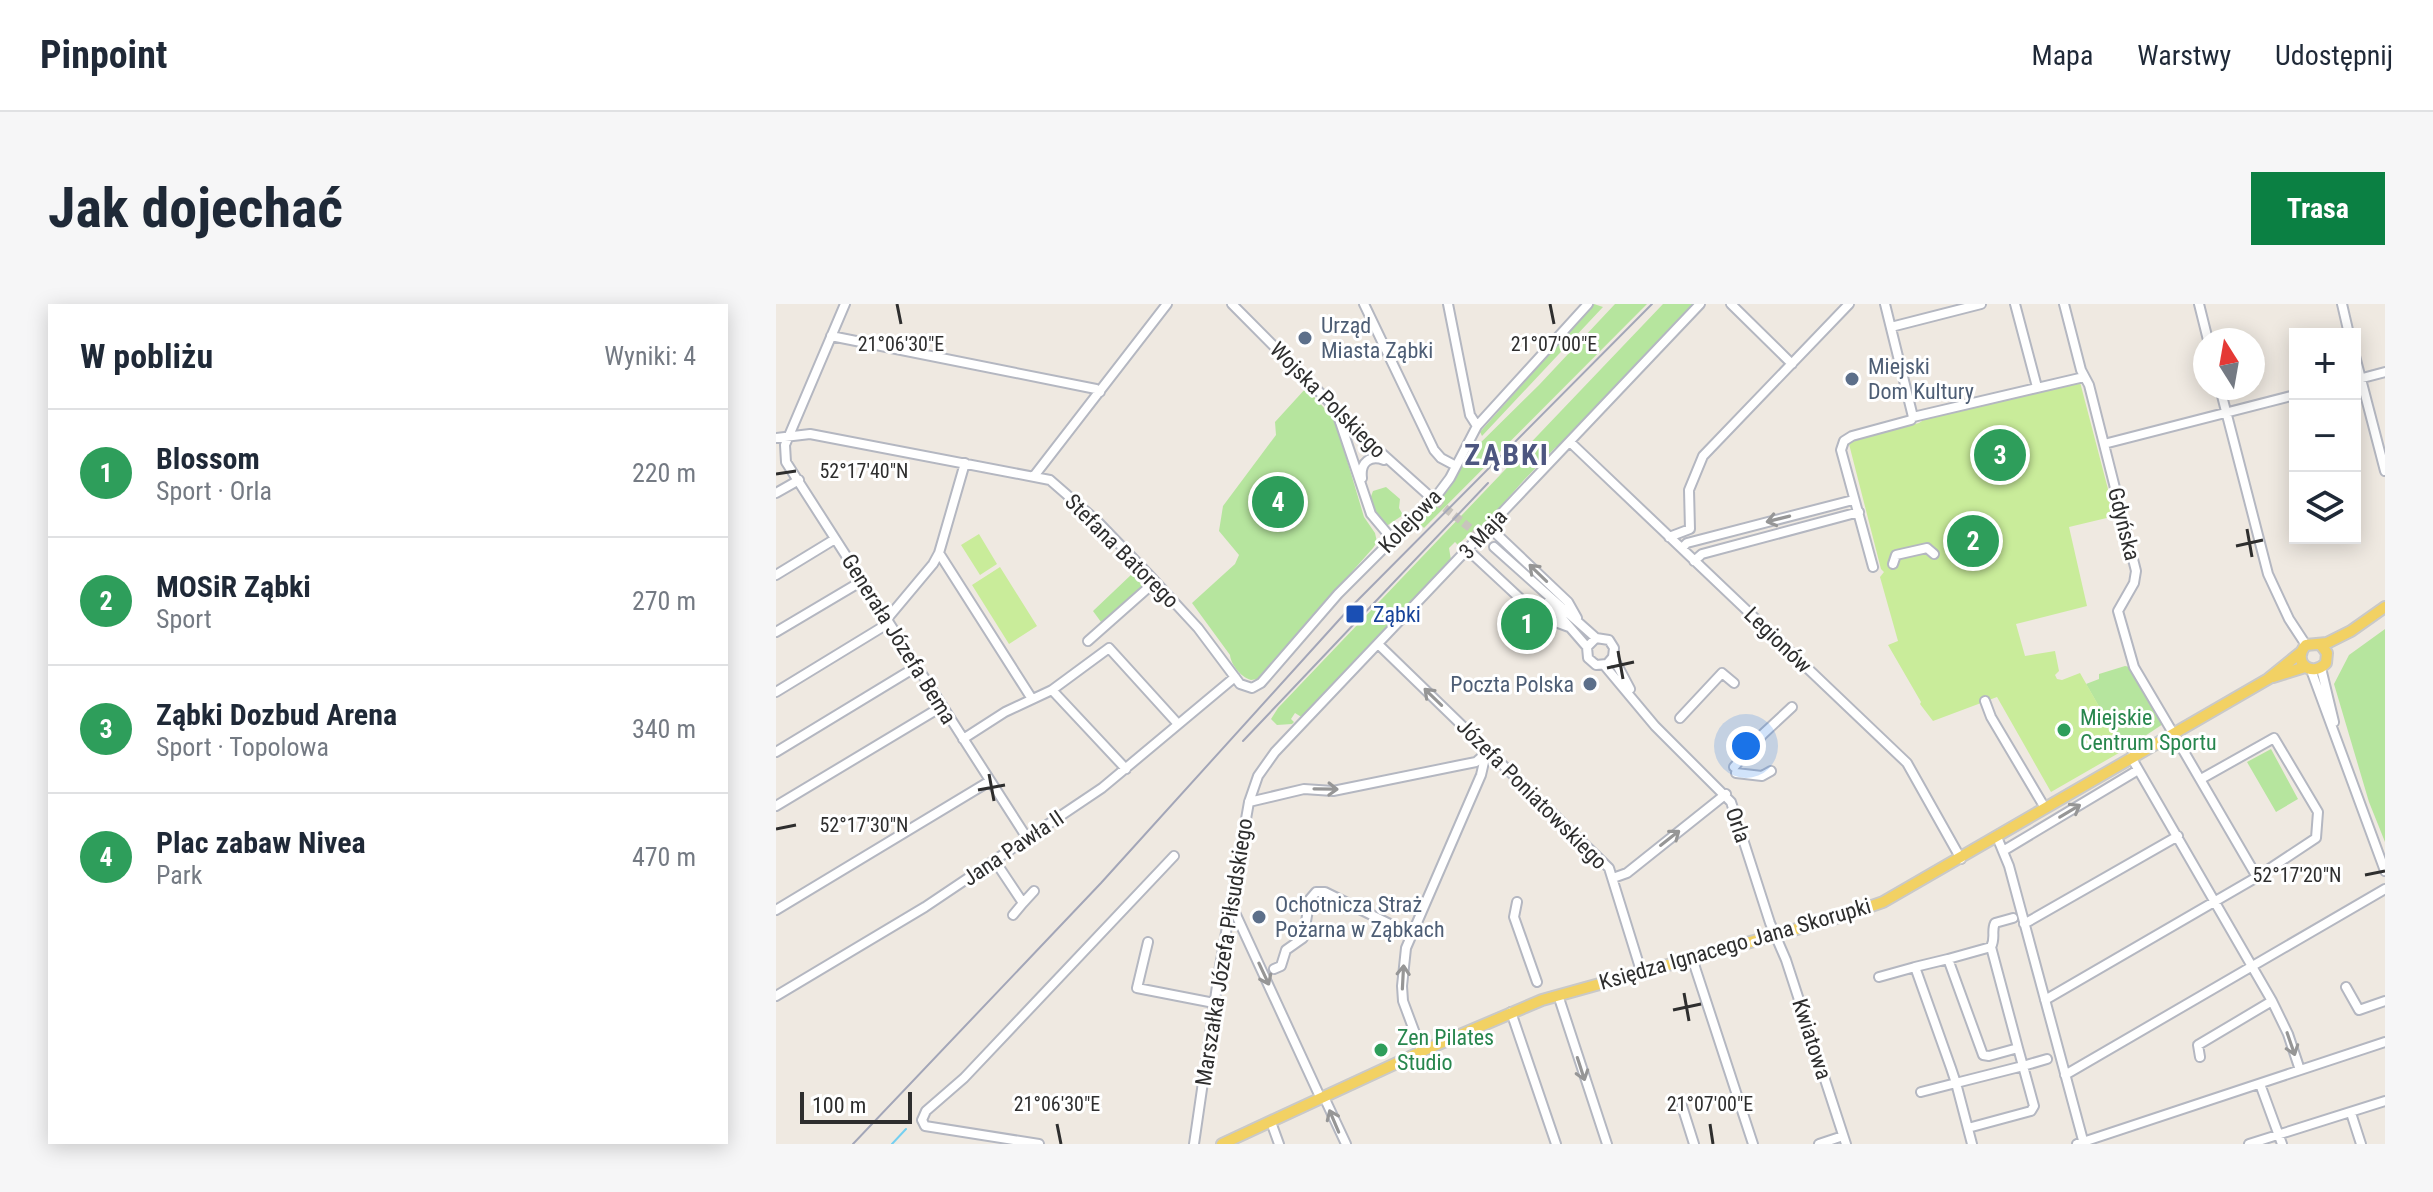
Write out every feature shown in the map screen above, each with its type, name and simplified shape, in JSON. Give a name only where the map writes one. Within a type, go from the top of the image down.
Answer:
[{"type":"main road","points":[[2351,631],[2327,658],[2312,669],[2300,661],[2303,649],[2321,645],[2351,631],[2385,607]]},
{"type":"main road","points":[[2321,645],[2326,650],[2327,658]]},
{"type":"main road","name":"Księdza Ignacego Jana Skorupki","points":[[1222,1144],[1511,1012],[1558,995],[1840,917],[1883,902],[2268,679],[2303,649]]},
{"type":"main road","name":"Księdza Ignacego Jana Skorupki","points":[[2268,679],[2312,669]]},
{"type":"street","points":[[790,436],[845,304]]},
{"type":"street","points":[[1034,476],[1167,304]]},
{"type":"street","name":"Wojska Polskiego","points":[[1232,304],[1389,461],[1426,493]]},
{"type":"street","points":[[1364,304],[1436,453],[1456,466]]},
{"type":"street","points":[[1448,304],[1470,415],[1477,426]]},
{"type":"street","name":"Kolejowa","points":[[1249,688],[1261,683],[1338,594],[1438,494],[1477,426],[1588,304]]},
{"type":"street","name":"3 Maja","points":[[1266,763],[1700,304]]},
{"type":"street","points":[[1731,304],[1792,364]]},
{"type":"street","points":[[1669,537],[1690,529],[1689,490],[1703,456],[1849,304]]},
{"type":"street","points":[[1885,304],[1913,417]]},
{"type":"street","points":[[1891,327],[1981,304]]},
{"type":"street","points":[[2015,304],[2037,387]]},
{"type":"street","name":"Gdyńska","points":[[2064,304],[2084,377],[2089,385],[2136,571],[2134,583],[2118,611],[2134,667],[2173,733]]},
{"type":"street","points":[[2199,304],[2205,328]]},
{"type":"street","points":[[2342,304],[2348,328]]},
{"type":"street","points":[[1572,307],[1577,316]]},
{"type":"street","points":[[831,336],[1093,388],[1100,392]]},
{"type":"street","points":[[2361,378],[2385,372]]},
{"type":"street","points":[[1873,567],[1841,450],[1844,441],[1913,417],[2084,377]]},
{"type":"street","points":[[2361,389],[2385,471]]},
{"type":"street","points":[[2104,444],[2289,396]]},
{"type":"street","points":[[2223,400],[2268,574],[2303,649]]},
{"type":"street","points":[[1334,406],[1373,519],[1392,539]]},
{"type":"street","name":"Stefana Batorego","points":[[776,438],[810,434],[1053,482],[1097,521],[1190,620],[1235,677],[1249,688]]},
{"type":"street","name":"Generała Józefa Bema","points":[[790,436],[784,456],[1027,838]]},
{"type":"street","name":"Legionów","points":[[1570,442],[1907,763],[1961,859]]},
{"type":"street","points":[[1363,489],[1361,472],[1365,461],[1375,457],[1389,461]]},
{"type":"street","points":[[776,692],[888,621],[939,553],[965,463]]},
{"type":"street","points":[[776,493],[799,480]]},
{"type":"street","points":[[1682,548],[1687,543],[1853,500]]},
{"type":"street","points":[[1694,561],[1702,554],[1859,512]]},
{"type":"street","points":[[1489,527],[1568,602],[1579,624]]},
{"type":"street","points":[[776,575],[835,539]]},
{"type":"street","points":[[1494,547],[1596,638],[1609,640],[1614,648],[1613,657],[1604,665],[1589,661],[1587,647],[1529,580]]},
{"type":"street","points":[[1893,564],[1896,555],[1927,548],[1934,554]]},
{"type":"street","points":[[1468,550],[1539,616],[1569,627]]},
{"type":"street","points":[[939,553],[1032,699]]},
{"type":"street","points":[[776,632],[862,581]]},
{"type":"street","points":[[1088,641],[1149,587]]},
{"type":"street","points":[[1587,647],[1596,638]]},
{"type":"street","name":"Józefa Poniatowskiego","points":[[1378,644],[1602,861],[1613,878],[1641,971]]},
{"type":"street","points":[[963,739],[1005,712],[1052,690],[1109,648],[1178,724]]},
{"type":"street","name":"Orla","points":[[1613,657],[1636,701]]},
{"type":"street","name":"Orla","points":[[1604,665],[1655,726],[1726,794],[1734,806],[1775,934]]},
{"type":"street","points":[[776,752],[916,667]]},
{"type":"street","points":[[2312,669],[2385,871]]},
{"type":"street","points":[[1680,718],[1721,672],[1734,683]]},
{"type":"street","name":"Jana Pawła II","points":[[776,996],[925,907],[995,861],[1126,769],[1235,677]]},
{"type":"street","points":[[1052,690],[1126,769]]},
{"type":"street","points":[[1985,701],[1989,714],[2045,808]]},
{"type":"street","points":[[776,806],[941,707]]},
{"type":"street","points":[[1771,771],[1762,776],[1735,770],[1763,734],[1792,707]]},
{"type":"street","points":[[2045,1000],[2314,841],[2318,812],[2274,738],[2201,779]]},
{"type":"street","points":[[1249,802],[1304,789],[1330,791],[1476,762],[1489,750]]},
{"type":"street","points":[[2183,750],[2257,877]]},
{"type":"street","points":[[2131,757],[2253,965],[2288,1034],[2300,1070]]},
{"type":"street","points":[[1422,1052],[1404,1003],[1402,986],[1406,948],[1483,771],[1481,758]]},
{"type":"street","name":"Marszałka Józefa Piłsudskiego","points":[[1194,1144],[1214,1003],[1249,802],[1254,784],[1266,763]]},
{"type":"street","points":[[2003,851],[2138,770]]},
{"type":"street","points":[[776,910],[990,781]]},
{"type":"street","points":[[1613,878],[1627,873],[1726,794]]},
{"type":"street","points":[[2024,924],[2178,836]]},
{"type":"street","points":[[1997,837],[2024,924],[2082,1143],[2385,1042]]},
{"type":"street","points":[[1039,1144],[925,1126],[922,1120],[926,1111],[964,1078],[1174,856]]},
{"type":"street","points":[[995,861],[1023,903]]},
{"type":"street","points":[[1013,915],[1034,891]]},
{"type":"street","points":[[2065,1075],[2382,891],[2385,904]]},
{"type":"street","points":[[1274,969],[1281,966],[1286,950],[1303,938],[1310,899],[1316,892],[1325,892],[1404,931]]},
{"type":"street","points":[[1517,902],[1514,917],[1537,982]]},
{"type":"street","points":[[1231,903],[1346,1144]]},
{"type":"street","points":[[1968,1128],[2031,1111],[2034,1106],[1991,947],[1995,939],[1995,923],[2013,918]]},
{"type":"street","name":"Kwiatowa","points":[[1775,934],[1845,1140]]},
{"type":"street","points":[[1148,942],[1137,988],[1214,1003]]},
{"type":"street","points":[[1879,977],[1991,947]]},
{"type":"street","points":[[1692,958],[1753,1144]]},
{"type":"street","points":[[1948,959],[1983,1055],[2018,1048]]},
{"type":"street","points":[[1915,967],[1956,1083],[1972,1144]]},
{"type":"street","points":[[2346,987],[2359,1010],[2385,1001]]},
{"type":"street","points":[[1558,995],[1607,1144]]},
{"type":"street","points":[[2200,1057],[2198,1045],[2272,1001]]},
{"type":"street","points":[[1511,1012],[1556,1144]]},
{"type":"street","points":[[1921,1092],[2047,1059]]},
{"type":"street","points":[[2260,1084],[2281,1139]]},
{"type":"street","points":[[2249,1144],[2281,1139],[2385,1101]]},
{"type":"street","points":[[1682,1106],[1694,1144]]},
{"type":"street","points":[[2351,1113],[2361,1144]]},
{"type":"street","points":[[1271,1122],[1279,1144]]},
{"type":"street","points":[[1819,1144],[1845,1140]]},
{"type":"green space","points":[[1594,304],[1603,307],[1482,436],[1480,432]]},
{"type":"green space","points":[[1615,304],[1647,304],[1424,528],[1420,524],[1403,537],[1449,489],[1466,457]]},
{"type":"green space","points":[[1663,304],[1694,304],[1524,480],[1470,541],[1466,537],[1449,548],[1451,560],[1303,718],[1295,713],[1292,724],[1277,725],[1271,719],[1278,708]]},
{"type":"green space","points":[[2080,382],[2115,516],[2069,527],[2087,606],[2016,624],[2025,656],[2055,651],[2059,671],[2055,675],[2057,679],[2080,673],[2124,750],[2051,792],[1997,697],[1933,721],[1920,704],[1888,645],[1898,641],[1880,577],[1884,572],[1849,444],[1858,438],[1919,423],[1922,418]]},
{"type":"green space","points":[[1306,388],[1335,420],[1364,517],[1377,542],[1257,679],[1251,680],[1237,670],[1230,655],[1192,603],[1235,564],[1239,555],[1219,531],[1223,506],[1276,435],[1275,422]]},
{"type":"green space","points":[[1386,487],[1400,499],[1399,508],[1403,515],[1385,527],[1375,514],[1370,499],[1373,491]]},
{"type":"green space","points":[[979,534],[997,564],[980,575],[961,545]]},
{"type":"green space","points":[[1000,567],[1037,626],[1009,644],[972,585]]},
{"type":"green space","points":[[1133,573],[1145,586],[1101,622],[1093,611]]},
{"type":"green space","points":[[2385,629],[2385,842],[2369,802],[2334,684],[2349,655]]},
{"type":"green space","points":[[2130,667],[2163,724],[2124,750],[2086,684],[2099,679],[2099,674]]},
{"type":"green space","points":[[2271,749],[2298,799],[2276,812],[2247,762]]},
{"type":"waterway","points":[[892,1144],[906,1129]]},
{"type":"tunnel","points":[[1426,493],[1494,547]]},
{"type":"railway","points":[[853,1144],[1101,883],[1348,610],[1652,304]]},
{"type":"railway","points":[[1243,741],[1488,483]]},
{"type":"place","name":"Urząd Miasta Ząbki","points":[[1305,338]]},
{"type":"place","name":"Miejski Dom Kultury","points":[[1852,379]]},
{"type":"place","name":"Ząbki Dozbud Arena","points":[[2000,455]]},
{"type":"place","name":"Plac zabaw Nivea","points":[[1278,502]]},
{"type":"place","name":"MOSiR Ząbki","points":[[1973,541]]},
{"type":"place","name":"Ząbki","points":[[1355,614]]},
{"type":"place","name":"Blossom","points":[[1527,624]]},
{"type":"place","name":"Poczta Polska","points":[[1590,684]]},
{"type":"place","name":"Miejskie Centrum Sportu","points":[[2064,730]]},
{"type":"place","name":"Ochotnicza Straż Pożarna w Ząbkach","points":[[1259,917]]},
{"type":"place","name":"Zen Pilates Studio","points":[[1381,1050]]},
{"type":"district","name":"ZĄBKI","points":[[1507,454]]}]
